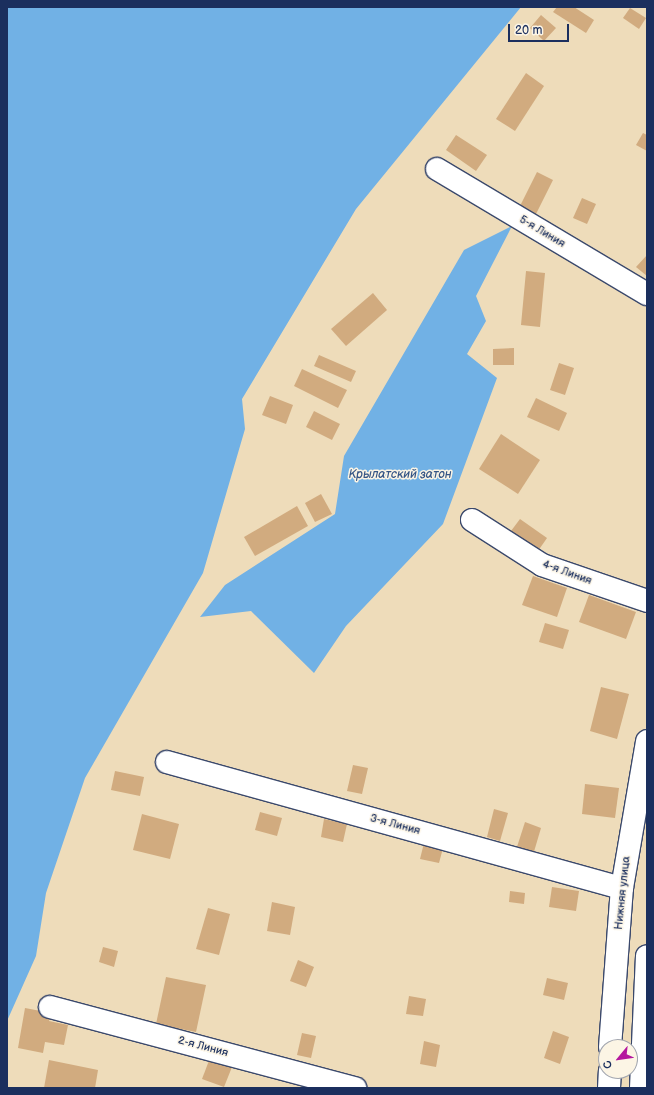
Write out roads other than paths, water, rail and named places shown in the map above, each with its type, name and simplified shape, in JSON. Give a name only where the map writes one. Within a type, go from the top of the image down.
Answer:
[{"type":"street","name":"5-я Линия","points":[[437,169],[647,294]]},
{"type":"street","name":"4-я Линия","points":[[472,520],[542,565],[647,601]]},
{"type":"street","name":"Нижняя улица","points":[[611,1039],[622,888],[647,741]]},
{"type":"street","name":"3-я Линия","points":[[167,762],[622,888]]},
{"type":"street","points":[[641,1088],[647,956]]},
{"type":"street","name":"2-я Линия","points":[[50,1007],[355,1088]]},
{"type":"water","points":[[7,7],[521,7],[356,209],[242,399],[245,429],[203,573],[85,778],[46,893],[36,956],[7,1021]]},
{"type":"water","name":"Крылатский затон","points":[[512,226],[476,296],[486,321],[467,354],[497,378],[443,524],[346,626],[314,673],[251,611],[200,617],[225,585],[335,514],[344,456],[464,250]]}]
